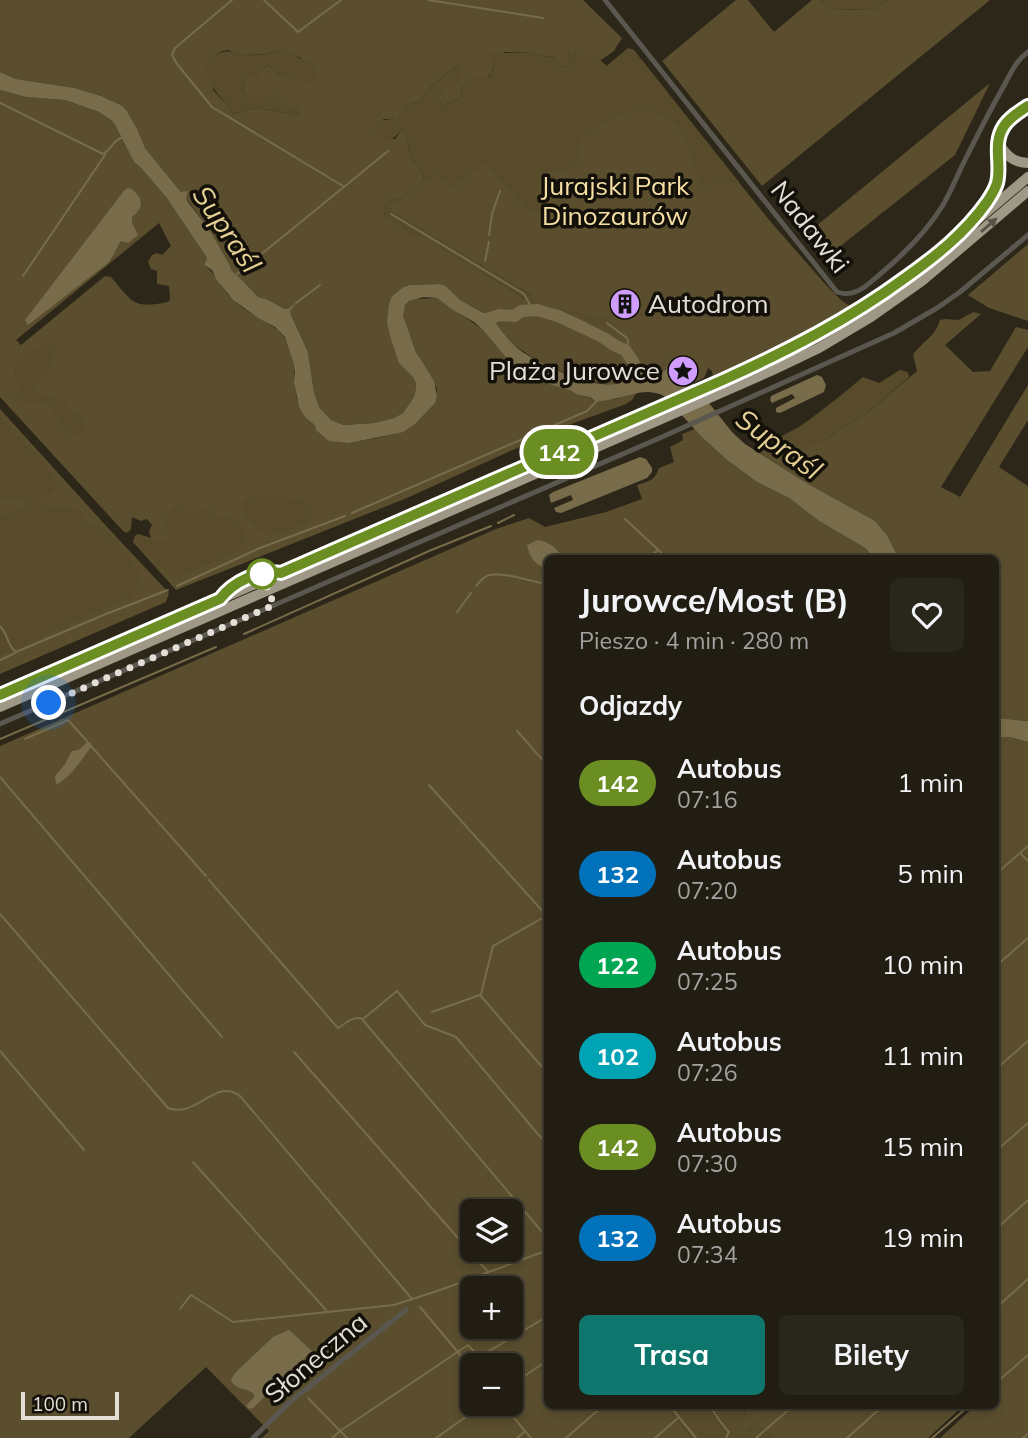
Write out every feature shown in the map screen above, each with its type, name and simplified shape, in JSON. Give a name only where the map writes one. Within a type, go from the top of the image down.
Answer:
[{"type":"highway","points":[[960,235],[997,186],[996,148],[1002,128],[1028,106]]},
{"type":"highway","points":[[998,142],[1010,158],[1028,163]]},
{"type":"highway","points":[[0,707],[650,424],[727,385],[852,315],[917,270],[1028,177]]},
{"type":"highway","points":[[0,695],[642,416],[819,348],[871,317],[938,269],[1028,191]]},
{"type":"street","name":"Nadawki","points":[[605,0],[827,280],[837,292],[845,295],[860,290],[895,262],[928,226],[946,198],[1007,79],[1017,62],[1028,52]]},
{"type":"street","points":[[0,724],[662,437],[894,333],[960,292],[1028,235]]},
{"type":"street","name":"Słoneczna","points":[[253,1438],[291,1401],[406,1310]]},
{"type":"green space","name":"Jurajski Park Dinozaurów","points":[[0,0],[583,0],[622,38],[614,51],[601,60],[578,56],[568,51],[570,63],[565,67],[560,66],[553,56],[504,52],[493,65],[492,73],[488,77],[476,77],[461,89],[462,97],[444,105],[437,99],[458,64],[431,86],[421,100],[406,106],[397,121],[383,119],[394,140],[403,129],[405,132],[411,158],[424,179],[418,186],[436,174],[528,134],[628,48],[770,221],[826,285],[850,306],[772,350],[713,378],[712,371],[708,368],[704,378],[693,383],[666,369],[661,373],[645,371],[631,364],[622,383],[609,385],[581,379],[545,366],[514,345],[489,316],[460,300],[446,286],[410,285],[392,296],[402,365],[416,383],[414,397],[403,413],[394,418],[374,423],[342,425],[331,420],[319,407],[308,352],[291,315],[282,307],[258,297],[230,270],[209,229],[145,148],[121,105],[75,88],[16,79],[0,72]],"holes":[[[281,49],[302,58],[290,77],[279,75],[269,65],[247,77],[242,90],[248,97],[269,97],[299,115],[255,108],[233,114],[213,90],[212,57],[228,50],[256,55]],[[395,198],[401,199],[387,208],[533,296],[524,299],[421,235],[404,230],[384,214],[386,204]]]},
{"type":"green space","points":[[736,0],[748,0],[774,32],[812,0],[821,0],[828,9],[874,10],[888,0],[990,0],[762,186],[662,61]]},
{"type":"green space","points":[[990,83],[955,155],[823,260],[804,236]]},
{"type":"green space","points":[[0,90],[26,97],[65,100],[99,112],[114,123],[134,162],[166,197],[207,258],[204,265],[227,294],[280,332],[286,340],[293,359],[297,400],[349,443],[381,437],[407,428],[435,399],[437,389],[420,360],[404,323],[402,311],[409,301],[415,299],[437,298],[482,329],[508,360],[545,383],[590,397],[594,401],[616,399],[637,392],[626,404],[566,426],[407,498],[176,590],[133,542],[138,534],[151,538],[149,531],[152,525],[147,519],[141,521],[132,517],[131,529],[127,533],[123,531],[0,397]],"holes":[[[159,223],[171,246],[162,255],[152,255],[148,262],[151,269],[157,271],[157,284],[169,286],[168,302],[147,305],[135,302],[111,277],[105,276],[21,345],[16,340]]]},
{"type":"green space","points":[[1028,244],[1028,321],[989,308],[968,295]]},
{"type":"green space","points":[[973,312],[981,314],[945,345],[973,372],[990,371],[1016,327],[1028,330],[1028,347],[941,487],[960,497],[1028,385],[1028,420],[999,467],[1028,486],[1028,721],[999,718],[999,555],[896,555],[887,535],[875,521],[758,452],[775,442],[777,446],[826,439],[867,413],[917,371],[913,355],[935,331],[940,320],[959,320]]},
{"type":"green space","points":[[0,409],[169,593],[166,602],[0,674]]},
{"type":"green space","points":[[695,429],[727,460],[757,482],[789,498],[819,521],[865,548],[871,555],[544,555],[544,1409],[668,1409],[692,1438],[262,1438],[269,1431],[206,1367],[129,1438],[0,1438],[0,746],[496,529],[529,518],[545,527],[606,512],[642,499],[637,485],[651,480],[659,468],[674,462],[670,447],[683,440],[682,434]]},
{"type":"green space","points":[[1010,737],[1028,742],[1028,1438],[940,1438],[972,1409],[999,1409],[999,738]]},
{"type":"green space","points":[[747,1409],[960,1409],[928,1438],[775,1438],[753,1423],[746,1432],[741,1422]]},
{"type":"shaded area","points":[[821,0],[888,0],[874,10],[828,9]]},
{"type":"shaded area","points":[[628,48],[634,50],[739,182],[699,185],[682,133],[671,120],[645,110],[617,116],[604,123],[580,142],[579,160],[576,164],[550,173],[540,181],[536,195],[545,213],[527,209],[485,164],[452,187],[436,175],[388,208],[533,296],[535,304],[421,236],[417,239],[411,238],[398,224],[387,220],[384,210],[387,201],[412,191],[424,178],[411,158],[403,129],[395,137],[384,140],[373,127],[377,121],[397,121],[401,110],[421,100],[431,86],[458,64],[461,65],[461,77],[453,87],[444,87],[438,99],[444,105],[462,97],[461,89],[471,77],[491,75],[493,68],[489,57],[493,53],[553,56],[560,66],[565,67],[570,63],[568,51],[576,50],[578,56],[594,57],[607,66]]},
{"type":"shaded area","points":[[281,49],[312,64],[317,77],[314,84],[279,75],[269,65],[263,68],[259,79],[247,77],[242,90],[248,97],[269,97],[274,93],[282,104],[301,108],[299,115],[255,108],[233,114],[211,84],[207,61],[222,52],[257,55]]},
{"type":"shaded area","points":[[0,72],[16,79],[75,88],[121,105],[136,127],[145,148],[181,192],[188,191],[188,202],[209,229],[231,270],[258,297],[285,309],[296,303],[290,311],[308,352],[314,392],[319,407],[331,420],[343,425],[374,423],[403,413],[414,397],[416,383],[399,363],[387,323],[389,304],[392,296],[403,287],[440,284],[446,286],[460,300],[493,317],[510,341],[525,354],[585,381],[614,384],[624,381],[631,368],[624,351],[627,348],[646,371],[661,373],[674,367],[693,383],[732,432],[745,444],[805,482],[875,521],[887,535],[896,555],[871,555],[865,548],[819,521],[789,498],[757,482],[702,437],[664,396],[645,392],[596,402],[590,397],[545,383],[508,360],[474,322],[437,298],[424,297],[409,301],[405,305],[403,316],[416,352],[434,381],[437,396],[435,403],[415,424],[403,432],[349,443],[329,441],[316,430],[315,425],[299,407],[293,361],[285,337],[275,327],[233,300],[212,270],[204,265],[207,258],[166,197],[134,162],[114,123],[99,112],[65,100],[26,97],[0,90]]},
{"type":"shaded area","points":[[130,188],[141,202],[139,210],[132,217],[138,235],[128,243],[121,241],[108,263],[28,325],[25,320],[123,192]]},
{"type":"shaded area","points":[[535,304],[608,319],[614,310],[610,321],[615,323],[618,331],[614,332],[578,315]]},
{"type":"shaded area","points":[[49,342],[57,347],[49,370],[33,385],[37,392],[63,401],[71,411],[83,418],[85,429],[78,435],[63,426],[48,406],[41,402],[28,403],[15,397],[20,386],[14,377],[14,365],[27,353]]},
{"type":"shaded area","points":[[900,370],[908,372],[909,377],[867,413],[826,439],[804,450],[776,446],[778,439],[802,425],[863,377],[879,383]]},
{"type":"shaded area","points":[[817,375],[822,377],[826,385],[824,392],[780,413],[776,412],[776,408],[795,398],[792,394],[772,403],[771,396]]},
{"type":"shaded area","points":[[0,417],[41,460],[54,478],[57,488],[48,496],[37,498],[39,504],[52,508],[74,507],[82,511],[86,522],[105,530],[135,565],[139,575],[137,588],[131,598],[0,656],[0,514],[13,513],[26,507],[24,499],[0,497]]},
{"type":"shaded area","points":[[640,457],[646,459],[652,468],[647,478],[561,513],[556,512],[554,508],[573,500],[571,495],[551,503],[549,495],[553,492]]},
{"type":"shaded area","points":[[245,498],[293,498],[314,506],[310,518],[304,523],[270,535],[256,528],[241,504]]},
{"type":"shaded area","points":[[180,504],[189,513],[208,510],[219,518],[226,517],[240,522],[245,543],[237,551],[173,579],[135,542],[135,538],[139,536],[155,543],[165,541],[169,535],[168,513]]},
{"type":"shaded area","points":[[538,540],[546,542],[561,555],[544,555],[544,568],[534,561],[527,545]]},
{"type":"shaded area","points":[[999,718],[1028,721],[1028,742],[1010,737],[999,738]]},
{"type":"shaded area","points":[[87,742],[92,746],[72,772],[56,785],[55,776],[72,751]]},
{"type":"shaded area","points":[[289,1330],[312,1351],[249,1409],[246,1406],[254,1394],[236,1386],[231,1380],[273,1337]]},
{"type":"shaded area","points":[[668,1409],[747,1409],[741,1422],[746,1431],[753,1423],[775,1438],[692,1438]]},
{"type":"waterway","points":[[232,0],[175,48],[172,55],[177,64],[212,107],[343,186]]},
{"type":"waterway","points":[[264,0],[298,32],[341,0]]},
{"type":"waterway","points":[[428,0],[543,18]]},
{"type":"waterway","points":[[0,103],[103,154],[123,137]]},
{"type":"waterway","name":"Supraśl","points":[[237,274],[388,151]]},
{"type":"waterway","points":[[23,276],[105,155]]},
{"type":"waterway","points":[[489,235],[492,214],[500,191]]},
{"type":"waterway","points":[[391,214],[524,294],[533,310]]},
{"type":"waterway","points":[[485,261],[489,242]]},
{"type":"waterway","points":[[296,303],[320,285]]},
{"type":"waterway","points":[[483,320],[537,310],[558,316],[604,338],[625,350],[634,363]]},
{"type":"waterway","points":[[607,323],[627,338],[627,349]]},
{"type":"waterway","points":[[352,513],[587,411],[596,402]]},
{"type":"waterway","points":[[498,523],[514,515]]},
{"type":"waterway","points":[[177,586],[260,548],[345,516]]},
{"type":"waterway","points":[[625,519],[664,555]]},
{"type":"waterway","points":[[244,634],[491,526]]},
{"type":"waterway","points":[[651,555],[657,551]]},
{"type":"waterway","points":[[476,586],[485,577],[495,574],[544,584]]},
{"type":"waterway","points":[[0,626],[16,652],[168,590]]},
{"type":"waterway","points":[[457,612],[471,593]]},
{"type":"waterway","points":[[0,739],[216,647]]},
{"type":"waterway","points":[[0,660],[15,653]]},
{"type":"waterway","points":[[25,739],[68,720],[87,741]]},
{"type":"waterway","points":[[517,731],[544,761]]},
{"type":"waterway","points":[[90,745],[206,876]]},
{"type":"waterway","points":[[0,777],[222,1037]]},
{"type":"waterway","points":[[429,785],[544,913]]},
{"type":"waterway","points":[[999,871],[1028,846]]},
{"type":"waterway","points":[[1021,854],[1028,861]]},
{"type":"waterway","points":[[209,880],[338,1028],[353,1019],[362,1019],[544,1234]]},
{"type":"waterway","points":[[0,914],[168,1108],[188,1108],[223,1091],[240,1096],[412,1299]]},
{"type":"waterway","points":[[481,994],[493,946],[544,917]]},
{"type":"waterway","points":[[999,963],[1028,938]]},
{"type":"waterway","points":[[363,1019],[397,991],[425,1025],[456,1037],[544,1141]]},
{"type":"waterway","points":[[432,1012],[480,995],[544,1069]]},
{"type":"waterway","points":[[999,1066],[1028,1041]]},
{"type":"waterway","points":[[0,1051],[84,1150]]},
{"type":"waterway","points":[[294,1052],[488,1272]]},
{"type":"waterway","points":[[999,1148],[1028,1123]]},
{"type":"waterway","points":[[193,1162],[326,1310]]},
{"type":"waterway","points":[[999,1226],[1028,1200]]},
{"type":"waterway","points":[[180,1309],[191,1295],[233,1322],[394,1305],[544,1251]]},
{"type":"waterway","points":[[999,1305],[1028,1279]]},
{"type":"waterway","points":[[420,1307],[460,1355]]},
{"type":"waterway","points":[[332,1438],[468,1345],[479,1357],[544,1318]]},
{"type":"waterway","points":[[999,1380],[1028,1355]]},
{"type":"waterway","points":[[523,1377],[544,1363]]},
{"type":"waterway","points":[[308,1398],[347,1438]]},
{"type":"waterway","points":[[566,1438],[599,1409]]},
{"type":"waterway","points":[[672,1409],[696,1438]]},
{"type":"waterway","points":[[712,1409],[729,1432],[726,1438]]},
{"type":"waterway","points":[[756,1438],[789,1409]]},
{"type":"waterway","points":[[847,1438],[880,1409]]},
{"type":"waterway","points":[[932,1438],[965,1409]]},
{"type":"waterway","points":[[436,1438],[467,1416]]},
{"type":"waterway","points":[[512,1416],[531,1438]]},
{"type":"waterway","points":[[655,1438],[678,1418]]},
{"type":"waterway","points":[[517,1438],[524,1432]]},
{"type":"waterway","points":[[1023,1438],[1028,1434]]},
{"type":"bus line","name":"142","points":[[0,695],[220,599],[234,585],[274,571],[281,573],[771,359],[833,326],[888,291],[960,235],[997,186],[996,148],[1002,128],[1010,118],[1028,106]]},
{"type":"place","name":"Autodrom","points":[[625,304]]},
{"type":"place","name":"Plaża Jurowce","points":[[683,371]]},
{"type":"route","points":[[49,703],[274,605],[262,574]]}]
